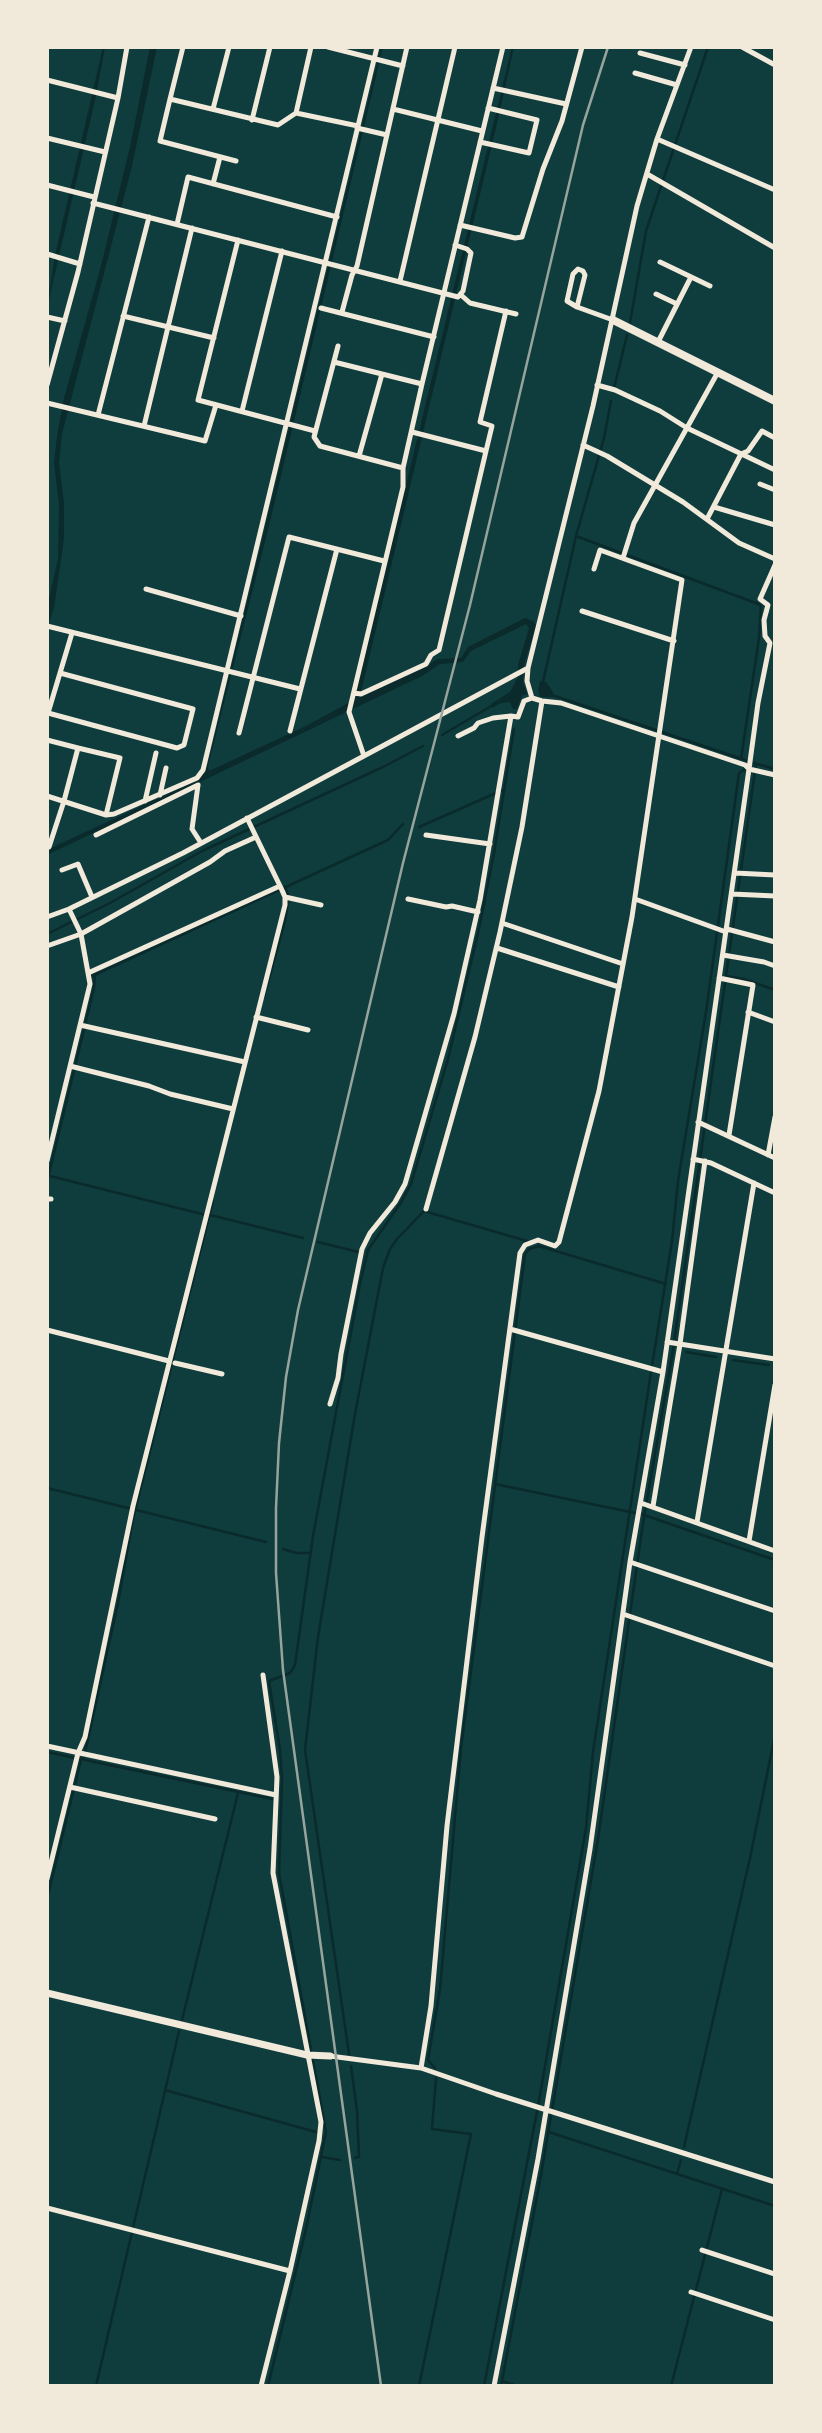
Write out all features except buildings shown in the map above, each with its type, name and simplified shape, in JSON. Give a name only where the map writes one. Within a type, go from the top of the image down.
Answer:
[{"type":"main road","points":[[613,320],[775,401]]},
{"type":"street","points":[[47,385],[80,264],[127,47]]},
{"type":"street","points":[[183,47],[160,141],[236,161]]},
{"type":"street","points":[[213,109],[229,47]]},
{"type":"street","points":[[252,120],[270,47]]},
{"type":"street","points":[[170,99],[278,125],[296,113],[311,47]]},
{"type":"street","points":[[328,47],[403,65]]},
{"type":"street","points":[[201,843],[192,829],[197,782],[203,769],[229,672],[290,424],[337,216],[377,60],[377,47]]},
{"type":"street","points":[[342,312],[355,270],[407,47]]},
{"type":"street","points":[[400,281],[455,47]]},
{"type":"street","points":[[364,756],[349,712],[351,702],[357,694],[384,561],[403,487],[403,468],[417,434],[422,384],[482,131],[495,110],[500,90],[503,47]]},
{"type":"street","points":[[460,225],[515,239],[522,237],[542,169],[556,137],[582,47]]},
{"type":"street","points":[[691,47],[657,139],[637,206],[583,445],[523,671],[531,694],[542,701],[561,703],[659,732],[775,775]]},
{"type":"street","points":[[742,47],[775,65]]},
{"type":"street","points":[[640,53],[685,65]]},
{"type":"street","points":[[635,74],[677,85]]},
{"type":"street","points":[[47,80],[118,98]]},
{"type":"street","points":[[500,90],[566,104]]},
{"type":"street","points":[[393,109],[482,131]]},
{"type":"street","points":[[480,142],[530,153],[537,120],[495,110]]},
{"type":"street","points":[[296,113],[387,135]]},
{"type":"street","points":[[47,138],[105,152]]},
{"type":"street","points":[[657,139],[775,191]]},
{"type":"street","points":[[213,184],[220,157]]},
{"type":"street","points":[[647,174],[775,248]]},
{"type":"street","points":[[177,224],[188,177],[337,216]]},
{"type":"street","points":[[47,185],[72,191],[117,209],[458,297],[461,295]]},
{"type":"street","points":[[98,415],[149,217]]},
{"type":"street","points":[[144,426],[192,228]]},
{"type":"street","points":[[238,240],[198,400],[315,431]]},
{"type":"street","points":[[455,246],[471,253],[461,295]]},
{"type":"street","points":[[242,411],[282,251]]},
{"type":"street","points":[[51,255],[80,264]]},
{"type":"street","points":[[660,261],[710,286]]},
{"type":"street","points":[[577,307],[585,275],[578,269],[573,274],[567,299],[569,303],[577,307],[613,320]]},
{"type":"street","points":[[658,342],[691,277]]},
{"type":"street","points":[[656,294],[677,304]]},
{"type":"street","points":[[461,295],[470,303],[516,314]]},
{"type":"street","points":[[321,308],[434,337]]},
{"type":"street","points":[[357,694],[426,664],[431,655],[439,650],[492,426],[480,422],[506,312]]},
{"type":"street","points":[[123,316],[214,338]]},
{"type":"street","points":[[47,317],[65,321]]},
{"type":"street","points":[[338,346],[314,437],[320,446],[403,468]]},
{"type":"street","points":[[334,362],[422,384]]},
{"type":"street","points":[[624,555],[634,523],[718,372]]},
{"type":"street","points":[[359,456],[382,373]]},
{"type":"street","points":[[597,385],[615,390],[660,411],[687,428],[775,470]]},
{"type":"street","points":[[47,402],[205,441],[216,405]]},
{"type":"street","points":[[707,519],[741,454],[748,451],[762,431],[775,438]]},
{"type":"street","points":[[417,434],[486,451]]},
{"type":"street","points":[[583,445],[600,452],[655,486],[740,543],[775,559]]},
{"type":"street","points":[[760,484],[775,490]]},
{"type":"street","points":[[714,507],[775,525]]},
{"type":"street","points":[[239,733],[289,537],[384,561]]},
{"type":"street","points":[[290,731],[337,549]]},
{"type":"street","points":[[421,2068],[431,2006],[447,1825],[514,1330],[520,1253],[526,1245],[538,1240],[555,1246],[559,1242],[599,1091],[635,899],[682,580],[624,555],[600,550],[594,569]]},
{"type":"street","points":[[494,2386],[546,2109],[628,1615],[632,1563],[647,1504],[674,1343],[770,643],[765,636],[764,620],[768,605],[760,599],[775,565]]},
{"type":"street","points":[[146,589],[241,616]]},
{"type":"street","points":[[582,611],[674,641]]},
{"type":"street","points":[[48,626],[300,690]]},
{"type":"street","points":[[60,673],[193,709],[184,745],[177,748],[48,714],[60,673],[72,633]]},
{"type":"street","points":[[767,658],[775,658]]},
{"type":"street","points":[[47,917],[69,909],[201,843],[523,671]]},
{"type":"street","points":[[458,736],[478,723],[493,718],[518,717],[524,701],[531,694]]},
{"type":"street","points":[[426,1209],[475,1038],[502,923],[522,827],[542,701]]},
{"type":"street","points":[[330,1404],[338,1378],[362,1249],[370,1233],[395,1202],[405,1184],[440,1067],[478,912],[511,716]]},
{"type":"street","points":[[47,740],[120,758],[106,815]]},
{"type":"street","points":[[49,847],[78,748]]},
{"type":"street","points":[[145,801],[156,753]]},
{"type":"street","points":[[160,794],[166,768]]},
{"type":"street","points":[[96,835],[145,801],[197,782]]},
{"type":"street","points":[[47,796],[118,819],[197,782]]},
{"type":"street","points":[[47,1879],[85,1737],[132,1509],[172,1362],[245,1062],[259,1018],[284,893],[247,818]]},
{"type":"street","points":[[426,835],[490,844]]},
{"type":"street","points":[[47,946],[80,934],[225,851],[256,837]]},
{"type":"street","points":[[62,870],[78,864],[92,897]]},
{"type":"street","points":[[739,873],[775,875]]},
{"type":"street","points":[[89,976],[284,893],[321,905]]},
{"type":"street","points":[[735,894],[775,896]]},
{"type":"street","points":[[408,899],[446,907],[452,905],[478,912]]},
{"type":"street","points":[[635,899],[716,928],[775,942]]},
{"type":"street","points":[[47,1161],[83,1025],[89,976],[80,934],[69,909]]},
{"type":"street","points":[[502,923],[623,964]]},
{"type":"street","points":[[496,948],[619,987]]},
{"type":"street","points":[[727,956],[775,966]]},
{"type":"street","points":[[723,979],[752,985],[729,1135]]},
{"type":"street","points":[[748,1012],[775,1022]]},
{"type":"street","points":[[259,1018],[308,1030]]},
{"type":"street","points":[[83,1025],[245,1062]]},
{"type":"street","points":[[73,1067],[233,1109]]},
{"type":"street","points":[[768,1155],[775,1117]]},
{"type":"street","points":[[702,1124],[775,1158]]},
{"type":"street","points":[[699,1160],[775,1193]]},
{"type":"street","points":[[647,1504],[663,1373],[674,1343],[699,1160]]},
{"type":"street","points":[[696,1522],[754,1183]]},
{"type":"street","points":[[47,1330],[222,1374]]},
{"type":"street","points":[[514,1330],[663,1373]]},
{"type":"street","points":[[674,1343],[775,1359]]},
{"type":"street","points":[[748,1541],[775,1385]]},
{"type":"street","points":[[647,1504],[775,1551]]},
{"type":"street","points":[[632,1563],[775,1611]]},
{"type":"street","points":[[628,1615],[775,1666]]},
{"type":"street","points":[[261,2386],[290,2271],[321,2122],[311,2056],[273,1873],[277,1777],[263,1675]]},
{"type":"street","points":[[47,1746],[78,1757],[276,1799]]},
{"type":"street","points":[[73,1787],[215,1819]]},
{"type":"street","points":[[47,1993],[311,2056],[421,2068],[775,2182]]},
{"type":"street","points":[[47,2208],[290,2271]]},
{"type":"street","points":[[705,2251],[775,2274]]},
{"type":"street","points":[[694,2293],[775,2320]]},
{"type":"water","points":[[103,47],[96,96],[47,308],[55,255]]},
{"type":"water","points":[[150,47],[157,47],[132,166],[62,434],[59,463],[64,503],[64,538],[54,608],[47,629],[47,608],[58,559],[59,505],[54,462],[57,436],[64,398],[101,266],[130,147]]},
{"type":"water","points":[[381,47],[269,526],[208,766],[209,771],[306,726],[354,700],[512,47],[499,115],[360,696],[426,667],[437,659],[461,658],[468,647],[525,618],[536,625],[524,665],[523,683],[527,694],[522,695],[517,709],[513,709],[510,702],[492,708],[491,704],[510,692],[518,677],[518,665],[529,628],[526,624],[471,651],[463,662],[440,664],[422,676],[47,855],[47,850],[193,782],[206,771]]},
{"type":"water","points":[[540,681],[546,682],[553,692],[553,697],[540,697]]},
{"type":"waterway","points":[[630,323],[646,231],[708,47]]},
{"type":"waterway","points":[[614,388],[627,335]]},
{"type":"waterway","points":[[543,682],[576,536],[604,438],[611,401]]},
{"type":"waterway","points":[[576,536],[761,605],[759,638],[741,759]]},
{"type":"waterway","points":[[552,695],[748,761]]},
{"type":"waterway","points":[[442,735],[493,705]]},
{"type":"waterway","points":[[268,2386],[326,2132],[279,1873],[282,1779],[269,1681],[290,1673],[295,1665],[313,1536],[360,1284],[368,1250],[411,1184],[448,1059],[479,929],[514,729]]},
{"type":"waterway","points":[[47,934],[110,903],[202,851],[423,746]]},
{"type":"waterway","points":[[754,763],[775,769]]},
{"type":"waterway","points":[[501,2386],[541,2175],[598,1839],[643,1523],[673,1350],[756,764]]},
{"type":"waterway","points":[[652,1366],[739,773],[745,769]]},
{"type":"waterway","points":[[419,827],[505,789]]},
{"type":"waterway","points":[[90,977],[388,840],[403,824]]},
{"type":"waterway","points":[[264,997],[285,921],[289,896],[285,887]]},
{"type":"waterway","points":[[47,1182],[95,975]]},
{"type":"waterway","points":[[726,976],[775,990]]},
{"type":"waterway","points":[[50,1176],[206,1215]]},
{"type":"waterway","points":[[85,1753],[118,1603],[133,1519],[213,1201]]},
{"type":"waterway","points":[[349,2054],[305,1750],[318,1637],[355,1414],[383,1268],[397,1239],[424,1211],[527,1241]]},
{"type":"waterway","points":[[210,1215],[303,1238]]},
{"type":"waterway","points":[[318,1242],[358,1252]]},
{"type":"waterway","points":[[435,2068],[428,2060],[440,1989],[461,1748],[525,1254],[529,1249],[539,1246],[666,1284]]},
{"type":"waterway","points":[[686,1352],[716,1357]]},
{"type":"waterway","points":[[733,1360],[769,1365]]},
{"type":"waterway","points":[[484,2386],[539,2101],[586,1828],[593,1752],[651,1372]]},
{"type":"waterway","points":[[495,1484],[635,1513]]},
{"type":"waterway","points":[[47,1488],[266,1542]]},
{"type":"waterway","points":[[641,1514],[775,1560]]},
{"type":"waterway","points":[[283,1549],[310,1553]]},
{"type":"waterway","points":[[684,2147],[750,1858],[775,1735]]},
{"type":"waterway","points":[[47,1752],[277,1800]]},
{"type":"waterway","points":[[47,1899],[81,1760],[84,1757]]},
{"type":"waterway","points":[[182,2020],[238,1793]]},
{"type":"waterway","points":[[96,2386],[179,2031]]},
{"type":"waterway","points":[[351,2066],[357,2111],[359,2157],[355,2158]]},
{"type":"waterway","points":[[419,2386],[471,2134],[432,2129],[436,2078]]},
{"type":"waterway","points":[[165,2090],[316,2132]]},
{"type":"waterway","points":[[549,2132],[775,2206]]},
{"type":"waterway","points":[[322,2157],[340,2160]]},
{"type":"waterway","points":[[677,2174],[681,2160]]},
{"type":"waterway","points":[[671,2386],[722,2189]]},
{"type":"waterway","points":[[502,2381],[517,2386]]},
{"type":"railway","points":[[381,2386],[283,1670],[276,1573],[279,1443],[286,1377],[298,1310],[403,863],[470,605],[583,125],[608,47]]}]
